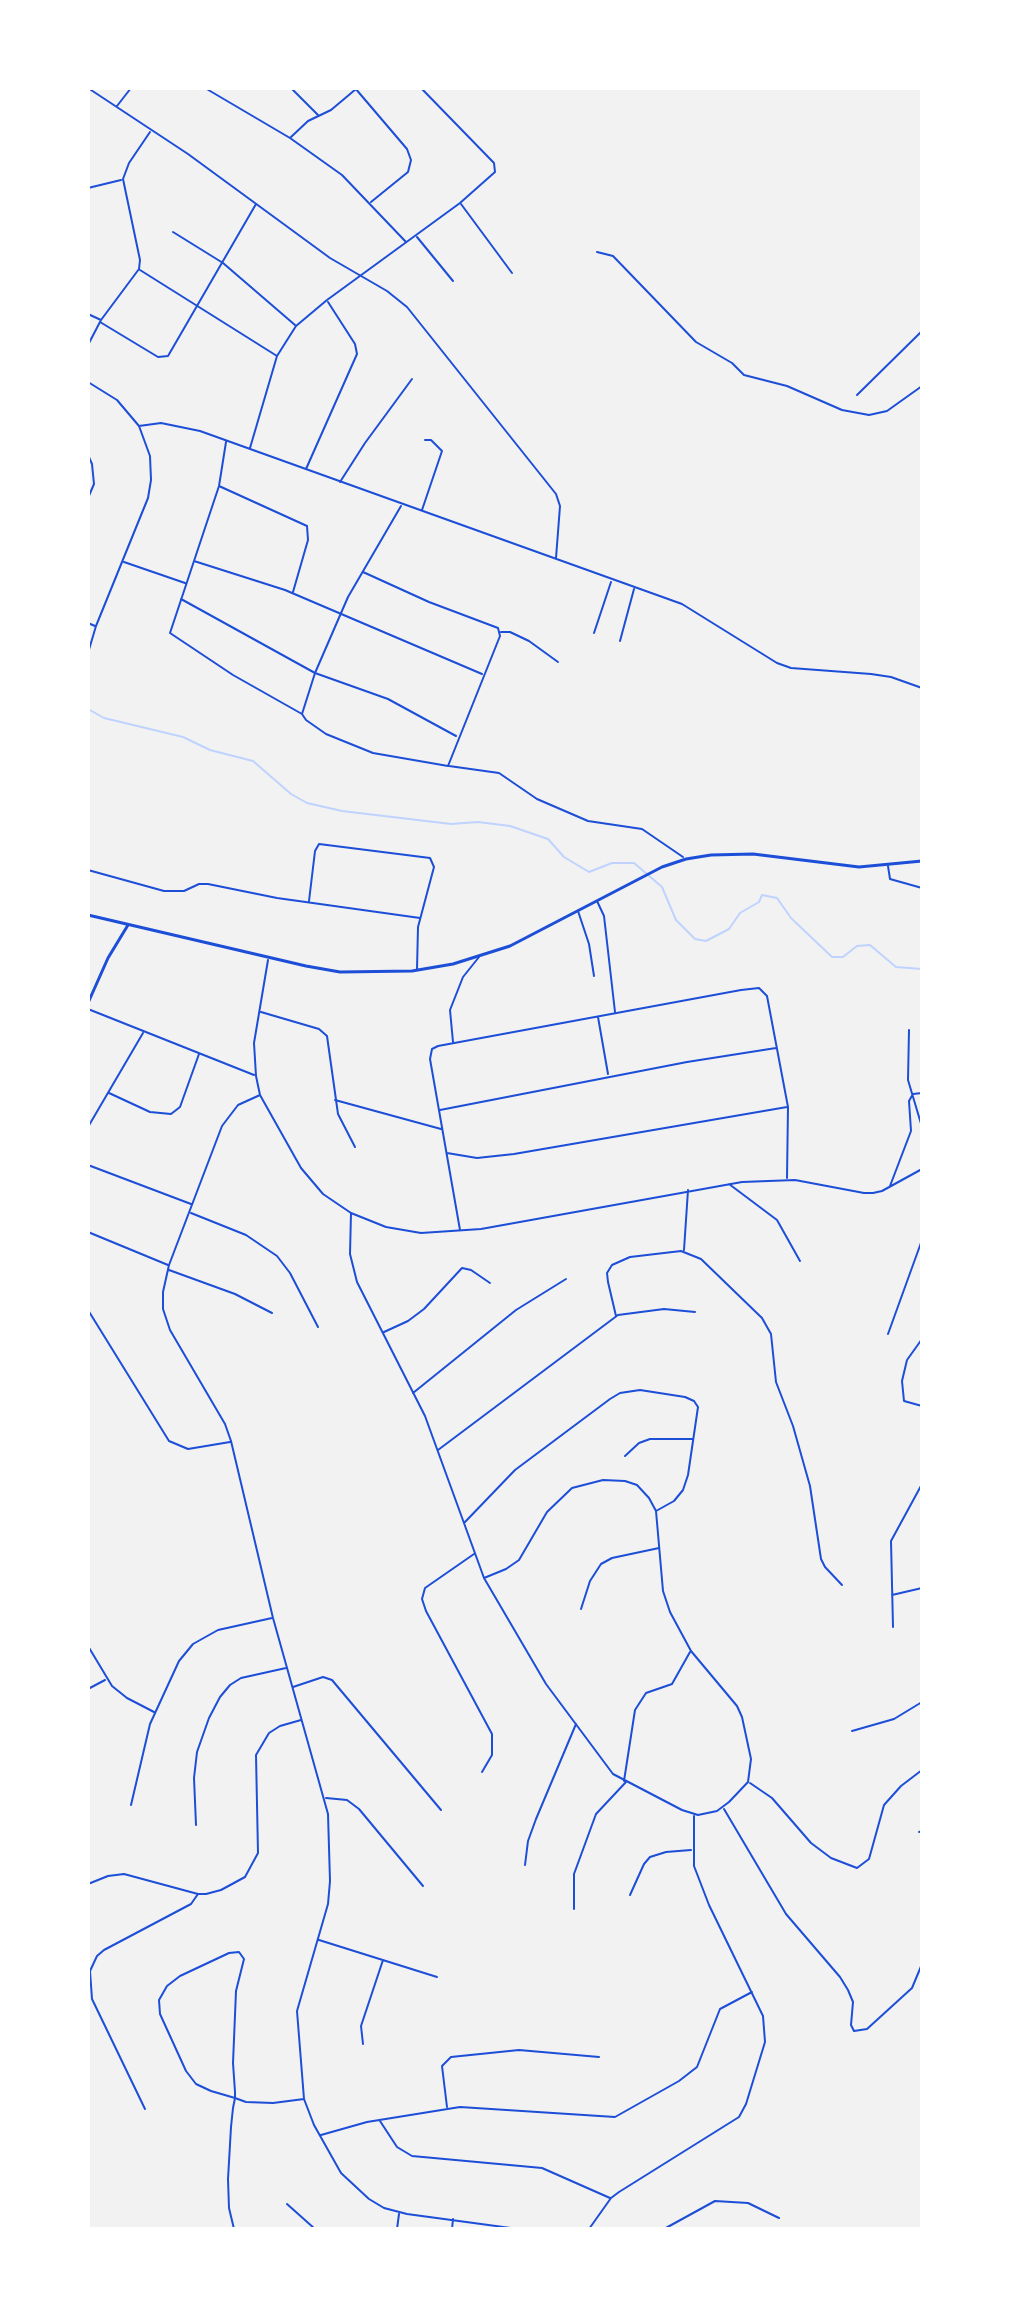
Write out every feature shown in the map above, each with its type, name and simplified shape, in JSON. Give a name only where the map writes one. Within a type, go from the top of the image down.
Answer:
[{"type":"street","points":[[88,88],[407,307],[556,494],[560,506],[556,559]]},
{"type":"street","points":[[116,107],[131,88]]},
{"type":"street","points":[[205,88],[290,138],[342,175],[407,243]]},
{"type":"street","points":[[291,88],[319,116]]},
{"type":"street","points":[[290,138],[308,121],[331,110],[356,88],[407,149],[411,160],[408,172],[370,202]]},
{"type":"street","points":[[250,448],[277,356],[296,326],[460,203],[495,172],[496,168],[421,88]]},
{"type":"street","points":[[88,345],[101,321],[139,269],[140,260],[123,179],[129,163],[151,130]]},
{"type":"street","points":[[88,188],[123,179]]},
{"type":"street","points":[[88,314],[162,358],[168,356],[257,203]]},
{"type":"street","points":[[460,203],[512,273]]},
{"type":"street","points":[[173,232],[223,263],[296,326]]},
{"type":"street","points":[[416,236],[453,281]]},
{"type":"street","points":[[597,252],[613,256],[696,342],[757,381],[787,386],[842,410],[869,415],[887,411],[922,386]]},
{"type":"street","points":[[139,269],[277,356]]},
{"type":"street","points":[[306,470],[357,354],[355,344],[327,300]]},
{"type":"street","points":[[857,395],[922,331]]},
{"type":"street","points":[[339,483],[357,453],[412,379]]},
{"type":"street","points":[[88,382],[117,400],[139,426],[150,456],[151,480],[148,498],[88,653]]},
{"type":"street","points":[[139,426],[161,423],[180,425],[250,448],[339,483],[688,607],[777,663],[791,668],[891,677],[922,688]]},
{"type":"street","points":[[422,512],[442,451],[431,440],[425,440]]},
{"type":"street","points":[[226,441],[219,486],[171,626],[171,635],[302,714],[326,734],[373,753],[499,773],[537,799],[588,821],[642,829],[686,859]]},
{"type":"street","points":[[88,455],[94,484],[88,498]]},
{"type":"street","points":[[219,486],[307,526],[308,540],[292,593]]},
{"type":"street","points":[[302,714],[315,673],[341,614],[362,571],[402,504]]},
{"type":"street","points":[[194,561],[292,593],[483,674]]},
{"type":"street","points":[[124,562],[186,583]]},
{"type":"street","points":[[362,571],[429,602],[496,626],[500,632]]},
{"type":"street","points":[[594,633],[611,580]]},
{"type":"street","points":[[620,641],[634,588]]},
{"type":"street","points":[[181,599],[315,673],[388,699],[457,736]]},
{"type":"street","points":[[88,623],[96,626]]},
{"type":"street","points":[[500,632],[510,632],[529,641],[558,662]]},
{"type":"street","points":[[448,766],[457,736],[500,632]]},
{"type":"street","points":[[309,903],[315,851],[319,844],[422,855],[432,859],[434,867],[420,918],[417,970]]},
{"type":"street","points":[[88,915],[268,959],[340,972],[417,970],[453,964],[510,946],[662,867],[686,859],[753,854],[833,865],[888,865],[922,861]]},
{"type":"street","points":[[888,865],[890,879],[922,888]]},
{"type":"street","points":[[88,870],[164,891],[184,891],[199,884],[208,884],[309,903],[420,918]]},
{"type":"street","points":[[596,901],[604,916],[615,1013]]},
{"type":"street","points":[[578,911],[589,944],[594,976]]},
{"type":"street","points":[[88,1003],[108,958],[128,925]]},
{"type":"street","points":[[453,1043],[450,1010],[463,977],[481,956]]},
{"type":"street","points":[[268,959],[254,1043],[260,1095],[306,1175],[323,1194],[351,1213],[386,1227],[408,1231],[460,1231],[688,1190],[787,1179],[864,1193],[889,1187],[922,1169]]},
{"type":"street","points":[[460,1231],[430,1052],[438,1046],[453,1043],[759,988],[767,996],[788,1107],[787,1179]]},
{"type":"street","points":[[88,1009],[256,1076]]},
{"type":"street","points":[[260,1012],[323,1032],[329,1044],[338,1114],[355,1147]]},
{"type":"street","points":[[598,1016],[609,1077]]},
{"type":"street","points":[[909,1030],[908,1071],[922,1127]]},
{"type":"street","points":[[88,1127],[144,1032]]},
{"type":"street","points":[[439,1110],[776,1048]]},
{"type":"street","points":[[109,1093],[150,1112],[171,1114],[180,1107],[200,1053]]},
{"type":"street","points":[[913,1094],[922,1093]]},
{"type":"street","points":[[889,1187],[911,1131],[908,1105],[913,1094]]},
{"type":"street","points":[[260,1095],[243,1102],[227,1116],[168,1267],[163,1292],[167,1322],[225,1424],[231,1441],[273,1618],[325,1798],[330,1881],[328,1904],[297,2011],[304,2099],[320,2135],[349,2182],[369,2199],[399,2213],[518,2229]]},
{"type":"street","points":[[335,1100],[442,1129]]},
{"type":"street","points":[[447,1153],[477,1158],[502,1155],[788,1107]]},
{"type":"street","points":[[88,1165],[193,1204]]},
{"type":"street","points":[[728,1184],[777,1220],[800,1261]]},
{"type":"street","points":[[684,1251],[688,1190]]},
{"type":"street","points":[[190,1212],[246,1235],[270,1249],[290,1273],[318,1327]]},
{"type":"street","points":[[351,1213],[350,1254],[354,1273],[425,1416],[484,1578],[546,1684],[610,1771],[694,1815],[723,1808],[748,1782],[751,1759],[739,1711],[691,1651],[665,1600],[656,1511],[649,1498],[631,1482],[603,1480],[580,1484],[564,1494],[547,1512],[519,1560],[484,1578]]},
{"type":"street","points":[[88,1232],[235,1294],[272,1313]]},
{"type":"street","points":[[888,1334],[922,1240]]},
{"type":"street","points":[[616,1316],[607,1273],[612,1265],[630,1257],[684,1251],[696,1255],[721,1276],[762,1318],[769,1329],[776,1382],[793,1426],[810,1486],[821,1559],[842,1585]]},
{"type":"street","points":[[383,1333],[424,1309],[462,1268],[471,1270],[490,1283]]},
{"type":"street","points":[[412,1394],[516,1310],[566,1279]]},
{"type":"street","points":[[437,1451],[616,1316],[664,1309],[695,1312]]},
{"type":"street","points":[[88,1310],[169,1441],[188,1449],[231,1441]]},
{"type":"street","points":[[922,1339],[907,1360],[902,1381],[904,1401],[922,1406]]},
{"type":"street","points":[[464,1523],[515,1470],[620,1393],[640,1390],[657,1391],[694,1401],[698,1412],[688,1475],[681,1493],[656,1511]]},
{"type":"street","points":[[625,1456],[639,1443],[650,1439],[693,1439]]},
{"type":"street","points":[[893,1627],[891,1541],[922,1484]]},
{"type":"street","points":[[581,1609],[590,1581],[601,1564],[612,1558],[660,1548]]},
{"type":"street","points":[[475,1553],[425,1588],[422,1599],[492,1734],[492,1755],[482,1772]]},
{"type":"street","points":[[891,1595],[922,1588]]},
{"type":"street","points":[[131,1805],[140,1757],[155,1712],[179,1661],[193,1644],[218,1630],[273,1618]]},
{"type":"street","points":[[88,1646],[106,1679],[127,1698],[155,1712]]},
{"type":"street","points":[[574,1909],[574,1874],[596,1814],[625,1781],[635,1710],[646,1693],[672,1684],[691,1651]]},
{"type":"street","points":[[196,1825],[194,1768],[202,1737],[220,1697],[241,1678],[287,1668]]},
{"type":"street","points":[[293,1687],[323,1677],[332,1680],[441,1810]]},
{"type":"street","points":[[88,1689],[106,1679]]},
{"type":"street","points":[[852,1731],[894,1719],[922,1702]]},
{"type":"street","points":[[88,1884],[124,1874],[198,1894],[217,1892],[245,1877],[258,1853],[256,1755],[269,1733],[280,1726],[302,1720]]},
{"type":"street","points":[[525,1865],[528,1841],[576,1724]]},
{"type":"street","points":[[748,1782],[772,1798],[811,1843],[831,1858],[857,1868],[869,1859],[884,1805],[901,1786],[922,1770]]},
{"type":"street","points":[[325,1798],[344,1799],[353,1804],[423,1886]]},
{"type":"street","points":[[723,1808],[786,1914],[848,1990],[853,2002],[851,2025],[854,2031],[867,2029],[912,1988],[922,1964]]},
{"type":"street","points":[[589,2229],[611,2198],[717,2132],[743,2112],[766,2036],[765,2020],[698,1879],[693,1850],[694,1815]]},
{"type":"street","points":[[630,1895],[642,1867],[650,1857],[693,1850]]},
{"type":"street","points":[[145,2109],[92,1999],[90,1971],[97,1956],[104,1950],[191,1904],[198,1894]]},
{"type":"street","points":[[317,1939],[437,1977]]},
{"type":"street","points":[[234,2229],[229,2208],[228,2179],[235,2098],[236,1991],[244,1959],[239,1952],[233,1952],[171,1982],[161,1996],[158,2009],[189,2077],[201,2087],[235,2098],[262,2103],[304,2099]]},
{"type":"street","points":[[363,2044],[361,2026],[383,1959]]},
{"type":"street","points":[[320,2135],[379,2120],[474,2106],[615,2117],[679,2081],[697,2067],[720,2009],[752,1992]]},
{"type":"street","points":[[448,2108],[442,2066],[451,2057],[519,2050],[599,2057]]},
{"type":"street","points":[[379,2120],[397,2147],[412,2156],[542,2168],[611,2198]]},
{"type":"street","points":[[664,2229],[715,2201],[748,2203],[779,2218]]},
{"type":"street","points":[[287,2204],[315,2229]]},
{"type":"street","points":[[397,2229],[399,2213]]},
{"type":"street","points":[[452,2229],[453,2219]]},
{"type":"waterway","points":[[88,709],[104,718],[183,737],[210,750],[253,761],[291,794],[307,803],[342,811],[451,824],[478,822],[510,826],[548,839],[564,857],[589,872],[612,863],[634,863],[662,887],[676,920],[695,939],[706,941],[729,929],[740,913],[759,902],[762,895],[777,898],[791,918],[832,957],[843,957],[857,946],[870,945],[896,967],[922,969]]}]
